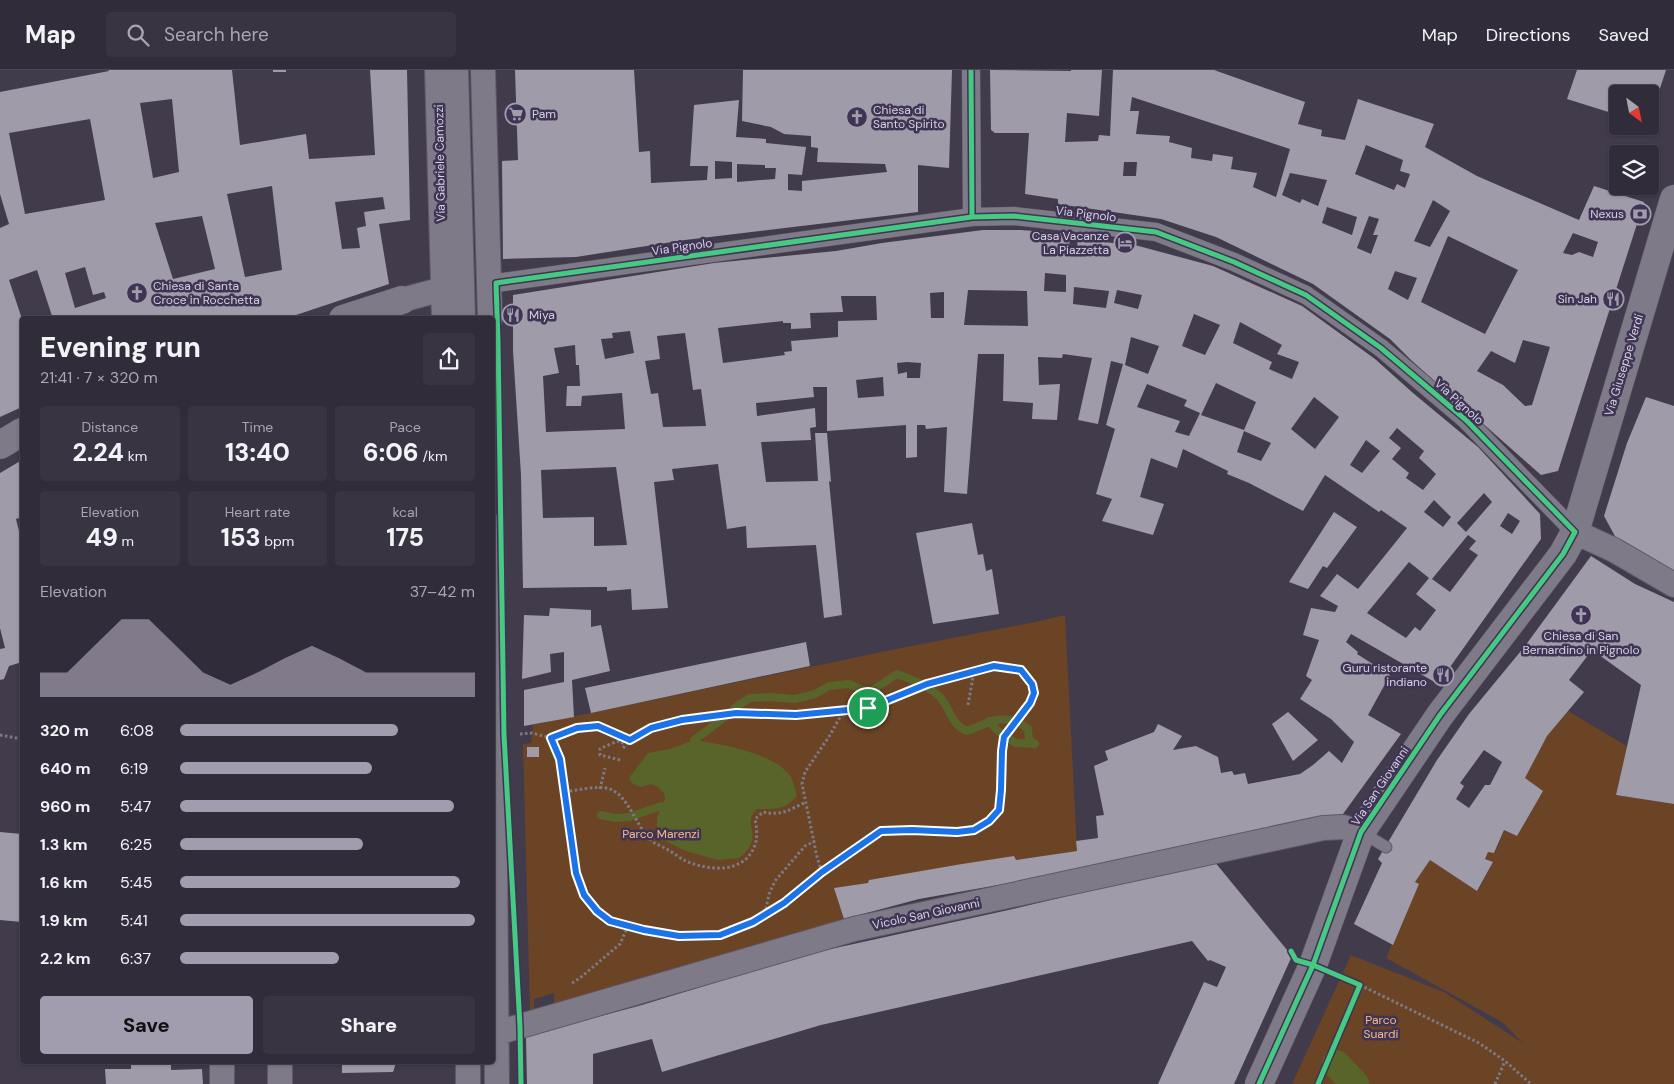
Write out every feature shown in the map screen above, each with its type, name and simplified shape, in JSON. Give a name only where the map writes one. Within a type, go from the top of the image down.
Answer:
[{"type":"street","name":"Via Gabriele Camozzi","points":[[437,70],[451,256]]},
{"type":"street","name":"Via Gabriele Camozzi","points":[[451,256],[456,70]]},
{"type":"street","points":[[483,70],[487,253],[492,283],[490,316]]},
{"type":"street","points":[[971,70],[972,217]]},
{"type":"street","name":"Via Giuseppe Verdi","points":[[1575,532],[1674,199]]},
{"type":"street","name":"Via Pignolo","points":[[492,283],[972,217],[1014,216],[1156,232],[1234,262],[1306,295],[1381,348],[1466,420],[1575,532],[1614,550],[1674,585]]},
{"type":"street","points":[[445,316],[452,288],[451,256]]},
{"type":"street","points":[[352,316],[402,300],[452,288],[492,283]]},
{"type":"street","points":[[452,288],[462,316]]},
{"type":"street","points":[[0,445],[20,433]]},
{"type":"street","name":"Via San Giovanni","points":[[1259,1084],[1313,965],[1361,832],[1440,715],[1563,554],[1575,532]]},
{"type":"street","name":"Vicolo San Giovanni","points":[[497,1033],[854,929],[1323,828],[1342,827],[1361,832]]},
{"type":"street","points":[[495,830],[497,1084]]},
{"type":"street","points":[[222,1064],[222,1084]]},
{"type":"street","points":[[280,1064],[280,1084]]},
{"type":"street","points":[[468,1064],[468,1084]]},
{"type":"lane","points":[[1361,832],[1386,847]]},
{"type":"path","points":[[551,738],[560,759],[576,873],[584,895],[597,911],[610,921],[679,936],[720,935],[753,922],[784,903],[822,872],[881,831],[957,832],[974,830],[989,821],[999,810],[1004,737],[1030,703],[1034,693],[1032,684],[1021,670],[994,666],[927,684],[868,708],[796,715],[736,713],[682,720],[651,728],[630,740],[624,747],[620,741],[616,741],[612,745],[603,746],[600,749],[600,754],[620,760]]},
{"type":"path","points":[[968,705],[974,671]]},
{"type":"path","points":[[822,872],[817,857],[802,784],[805,772],[844,710]]},
{"type":"path","points":[[513,734],[532,733],[551,738],[577,728],[598,726],[630,740]]},
{"type":"path","points":[[0,735],[20,740]]},
{"type":"path","points":[[600,788],[605,768]]},
{"type":"path","points":[[564,792],[600,788],[609,789],[623,798],[645,834],[654,843],[686,861],[711,868],[724,868],[740,864],[751,854],[757,842],[755,819],[764,812],[786,813],[806,802]]},
{"type":"path","points":[[765,914],[769,894],[775,881],[805,846],[815,841]]},
{"type":"path","points":[[571,983],[580,978],[620,944],[628,926]]},
{"type":"path","points":[[1353,982],[1479,1043],[1505,1060],[1531,1084]]},
{"type":"path","points":[[1356,994],[1360,985]]},
{"type":"path","points":[[1496,1084],[1505,1060]]},
{"type":"green space","name":"Parco Marenzi","points":[[1065,615],[1077,851],[1016,860],[1014,856],[869,880],[868,883],[835,889],[844,919],[554,1006],[554,993],[534,999],[534,1012],[530,1013],[523,744],[531,743],[533,725]]},
{"type":"green space","name":"Parco Suardi","points":[[1568,711],[1627,746],[1616,795],[1674,804],[1674,1084],[1292,1084],[1351,955],[1444,992],[1523,1043],[1502,1022],[1386,958],[1419,884],[1415,882],[1430,860],[1478,891],[1493,862],[1485,859],[1488,852],[1495,853],[1504,830],[1517,836],[1543,791],[1525,778],[1547,736]]},
{"type":"shaded area","points":[[694,740],[732,747],[761,756],[784,769],[792,779],[797,796],[788,804],[779,808],[757,809],[751,818],[752,841],[748,849],[739,858],[718,860],[686,851],[657,837],[657,817],[665,799],[664,793],[658,787],[651,784],[640,787],[632,783],[629,778],[648,753],[670,749]]},
{"type":"building","points":[[108,70],[232,70],[240,145],[306,134],[309,159],[375,155],[370,70],[407,70],[410,220],[379,224],[389,284],[293,316],[52,316],[37,270],[9,280],[21,316],[20,408],[0,417],[0,228],[9,224],[0,194],[0,92]],"holes":[[[172,99],[179,172],[153,178],[140,103]],[[90,119],[105,200],[25,214],[9,133]],[[272,186],[282,270],[245,277],[227,194]],[[383,197],[385,209],[364,212],[366,226],[357,228],[360,248],[342,249],[335,202]],[[202,216],[215,269],[173,279],[155,223]],[[85,267],[93,295],[104,292],[106,298],[75,308],[65,273]]]},
{"type":"building","points":[[273,70],[286,70],[286,72],[273,72]]},
{"type":"building","points":[[515,70],[634,70],[639,152],[650,151],[651,183],[707,180],[708,166],[690,166],[694,105],[739,100],[736,137],[766,139],[766,143],[806,147],[802,175],[788,174],[788,190],[802,191],[802,181],[887,172],[885,164],[817,162],[818,148],[811,147],[811,136],[784,134],[771,127],[742,121],[743,70],[952,70],[949,168],[918,165],[918,212],[685,240],[576,257],[503,259],[502,161],[518,160]],"holes":[[[715,161],[732,162],[732,178],[715,179]],[[737,164],[765,165],[765,168],[776,168],[775,179],[737,182]]]},
{"type":"building","points":[[990,70],[1102,70],[1099,116],[1067,113],[1065,142],[1098,141],[1099,135],[1110,136],[1113,70],[1214,70],[1305,102],[1298,124],[1322,130],[1321,136],[1345,140],[1358,99],[1434,124],[1425,147],[1477,176],[1579,220],[1594,186],[1609,191],[1609,195],[1622,195],[1644,202],[1558,471],[1541,475],[1411,360],[1390,339],[1313,284],[1216,237],[1161,219],[1058,204],[1058,199],[1025,194],[1029,133],[995,133],[991,130]],"holes":[[[1132,97],[1290,149],[1276,197],[1253,187],[1257,173],[1231,169],[1233,157],[1213,154],[1212,161],[1191,158],[1192,148],[1169,142],[1170,136],[1136,134],[1139,111],[1130,111]],[[1366,145],[1403,160],[1400,171],[1410,174],[1405,188],[1397,184],[1394,190],[1355,174]],[[1124,162],[1137,162],[1136,176],[1123,176]],[[1290,173],[1327,180],[1318,206],[1302,199],[1300,203],[1282,195]],[[1433,200],[1450,211],[1430,247],[1414,241]],[[1327,207],[1357,217],[1352,235],[1322,223]],[[1369,216],[1379,219],[1373,235],[1378,235],[1371,254],[1357,248]],[[1573,233],[1598,242],[1593,257],[1579,252],[1572,255],[1563,253]],[[1448,236],[1518,270],[1485,334],[1421,302]],[[1395,271],[1417,278],[1408,300],[1388,289]],[[1523,340],[1550,347],[1532,405],[1525,406],[1503,385],[1477,371],[1491,351],[1515,363]]]},
{"type":"building","points":[[1577,70],[1666,70],[1659,91],[1659,85],[1609,85],[1609,112],[1567,99]]},
{"type":"building","points":[[983,230],[1021,230],[1070,234],[1069,248],[1077,249],[1078,238],[1119,244],[1120,241],[1213,266],[1302,306],[1375,359],[1478,447],[1540,514],[1541,539],[1438,684],[1351,634],[1346,642],[1358,652],[1357,654],[1390,675],[1368,715],[1401,734],[1343,814],[1105,862],[1077,871],[919,899],[844,919],[834,888],[868,883],[869,880],[1014,856],[1016,860],[1077,851],[1076,841],[1098,838],[1096,816],[1104,815],[1094,766],[1108,760],[1105,751],[1154,732],[1158,724],[1182,736],[1173,750],[1196,746],[1218,757],[1221,773],[1232,771],[1234,775],[1245,773],[1248,784],[1300,774],[1329,751],[1342,763],[1354,742],[1331,719],[1300,699],[1312,680],[1306,676],[1319,640],[1303,635],[1311,608],[1335,612],[1338,606],[1320,596],[1337,574],[1358,589],[1407,528],[1381,510],[1379,512],[1325,475],[1303,511],[1249,483],[1227,474],[1228,471],[1183,449],[1177,468],[1151,458],[1140,497],[1164,504],[1153,535],[1102,521],[1112,499],[1096,494],[1115,429],[1106,425],[1123,364],[1111,361],[1098,424],[1078,420],[1092,358],[1063,354],[1062,358],[1038,357],[1039,385],[1060,384],[1057,420],[1032,419],[1033,403],[1003,401],[1004,354],[978,354],[967,494],[944,492],[947,427],[926,429],[925,425],[917,425],[917,457],[906,458],[906,425],[827,431],[827,387],[813,387],[814,397],[756,403],[757,416],[815,408],[816,427],[810,428],[811,440],[761,442],[766,482],[818,481],[815,433],[827,433],[831,482],[829,481],[842,615],[824,618],[816,545],[747,548],[746,526],[727,529],[718,464],[672,469],[674,480],[654,482],[668,608],[632,610],[631,589],[607,591],[607,587],[523,588],[521,475],[513,351],[513,295],[714,263],[836,251]],"holes":[[[1045,273],[1066,275],[1066,292],[1044,291]],[[1074,287],[1109,291],[1106,308],[1073,304]],[[968,290],[1027,291],[1028,326],[964,325]],[[1117,290],[1142,295],[1138,309],[1114,303]],[[944,292],[944,318],[931,318],[930,293]],[[841,296],[876,296],[877,320],[838,321],[838,337],[791,341],[792,351],[784,352],[785,355],[723,363],[718,328],[783,321],[783,323],[791,323],[791,329],[811,328],[810,313],[843,312]],[[1194,314],[1220,325],[1205,355],[1182,346]],[[1240,322],[1282,345],[1277,354],[1299,362],[1292,379],[1269,369],[1272,362],[1233,343]],[[630,331],[634,353],[605,359],[601,339],[613,338],[612,333]],[[685,333],[693,390],[701,389],[706,426],[663,427],[658,393],[651,394],[645,361],[660,359],[657,336]],[[1131,337],[1159,346],[1148,374],[1125,365]],[[575,345],[576,365],[579,365],[580,386],[567,386],[566,406],[581,406],[582,396],[622,393],[625,429],[546,432],[543,376],[559,373],[554,348]],[[897,363],[921,363],[920,378],[907,378],[907,372],[898,374]],[[883,377],[884,396],[858,398],[856,380]],[[1216,383],[1256,402],[1244,430],[1201,415]],[[1147,384],[1187,400],[1184,406],[1200,413],[1189,436],[1175,432],[1180,421],[1137,407]],[[1314,397],[1339,417],[1315,449],[1291,429]],[[1397,428],[1424,451],[1419,458],[1436,474],[1423,490],[1406,478],[1409,473],[1392,459],[1401,448],[1389,438]],[[1244,431],[1271,443],[1261,461],[1237,452]],[[1366,440],[1380,451],[1362,473],[1350,465]],[[616,467],[627,545],[594,546],[594,517],[543,518],[541,470]],[[1484,493],[1492,502],[1466,532],[1457,523]],[[1434,500],[1451,517],[1443,527],[1424,512]],[[1508,513],[1520,521],[1512,534],[1500,526]],[[1468,535],[1476,541],[1469,549],[1478,555],[1450,592],[1432,579]],[[1409,562],[1429,578],[1416,594],[1436,610],[1420,631],[1415,627],[1406,638],[1367,613]]]},
{"type":"building","points":[[1646,397],[1674,406],[1674,576],[1616,538],[1604,516],[1627,443]]},
{"type":"building","points":[[20,461],[20,518],[16,519],[20,535],[20,663],[9,666],[4,679],[0,680],[0,649],[5,648],[0,628],[0,473]]},
{"type":"building","points":[[1334,512],[1357,527],[1327,568],[1323,566],[1308,589],[1289,582]]},
{"type":"building","points":[[972,523],[978,555],[983,554],[986,571],[992,569],[999,614],[933,624],[916,533]]},
{"type":"building","points":[[1591,556],[1635,584],[1674,602],[1674,804],[1616,795],[1641,685],[1592,650],[1569,680],[1584,692],[1547,736],[1525,778],[1543,791],[1517,836],[1504,830],[1494,853],[1488,852],[1485,859],[1493,862],[1477,891],[1430,860],[1415,882],[1419,884],[1393,945],[1354,924],[1382,863],[1378,859],[1437,760],[1469,714],[1525,646]],"holes":[[[1484,750],[1502,762],[1490,785],[1485,785],[1469,808],[1456,799],[1464,786],[1460,783]]]},
{"type":"building","points":[[550,608],[591,610],[591,627],[601,625],[610,671],[572,680],[574,717],[524,726],[524,690],[564,682],[564,652],[550,654],[551,672],[522,679],[524,615],[549,616]]},
{"type":"building","points":[[806,642],[810,666],[591,713],[585,688]]},
{"type":"building","points":[[1288,712],[1318,740],[1293,761],[1272,724]]},
{"type":"building","points":[[527,747],[539,747],[539,757],[527,757]]},
{"type":"building","points":[[0,832],[20,834],[20,922],[0,920]]},
{"type":"building","points":[[1214,861],[1292,956],[1234,1084],[1158,1084],[1204,982],[1217,987],[1226,967],[1210,960],[1208,961],[1192,941],[821,1025],[662,1072],[652,1039],[593,1054],[593,1084],[527,1084],[526,1036],[642,1005],[808,954],[1013,909]]},
{"type":"building","points":[[131,1064],[171,1064],[171,1070],[202,1069],[203,1084],[106,1084],[105,1069],[131,1069]]},
{"type":"building","points":[[342,1064],[395,1064],[393,1072],[342,1073]]},
{"type":"waterway","points":[[694,740],[750,698],[795,699],[815,694],[829,686],[849,684],[862,690],[871,691],[897,674],[919,683],[939,696],[953,720],[967,731],[996,720],[1008,719],[1015,721]]},
{"type":"waterway","points":[[989,721],[1003,734]]},
{"type":"waterway","points":[[1019,722],[1028,729],[1029,740],[1035,744]]},
{"type":"waterway","points":[[1007,736],[1015,743],[1035,744]]},
{"type":"waterway","points":[[635,815],[661,806]]},
{"type":"waterway","points":[[601,815],[615,818],[630,817]]},
{"type":"waterway","points":[[1336,1064],[1355,1084]]},
{"type":"cycle path","points":[[971,70],[972,217]]},
{"type":"cycle path","points":[[521,1084],[520,1027],[504,735],[496,283],[972,217],[1014,216],[1156,232],[1234,262],[1306,295],[1381,348],[1466,420],[1575,532],[1563,554],[1440,715],[1361,832],[1313,965],[1259,1084]]},
{"type":"cycle path","points":[[1291,951],[1296,960],[1313,965],[1360,985],[1318,1084]]},
{"type":"place","name":"Pam","points":[[516,114]]},
{"type":"place","name":"Chiesa di Santo Spirito","points":[[857,117]]},
{"type":"place","name":"Nexus","points":[[1640,214]]},
{"type":"place","name":"Casa Vacanze La Piazzetta","points":[[1125,243]]},
{"type":"place","name":"Chiesa di Santa Croce in Rocchetta","points":[[137,293]]},
{"type":"place","name":"Sin Jah","points":[[1613,299]]},
{"type":"place","name":"Miya","points":[[513,315]]},
{"type":"place","name":"Chiesa di San Bernardino in Pignolo","points":[[1581,615]]},
{"type":"place","name":"Guru ristorante indiano","points":[[1443,675]]},
{"type":"route","points":[[994,666],[1021,670],[1032,684],[1034,693],[1021,717],[1004,737],[999,810],[989,821],[974,830],[957,832],[881,831],[822,872],[784,903],[753,922],[720,935],[679,936],[644,930],[610,921],[597,911],[584,895],[576,873],[560,759],[551,738],[577,728],[598,726],[616,732],[630,740],[651,728],[682,720],[736,713],[796,715],[868,708],[927,684],[994,666]]}]
